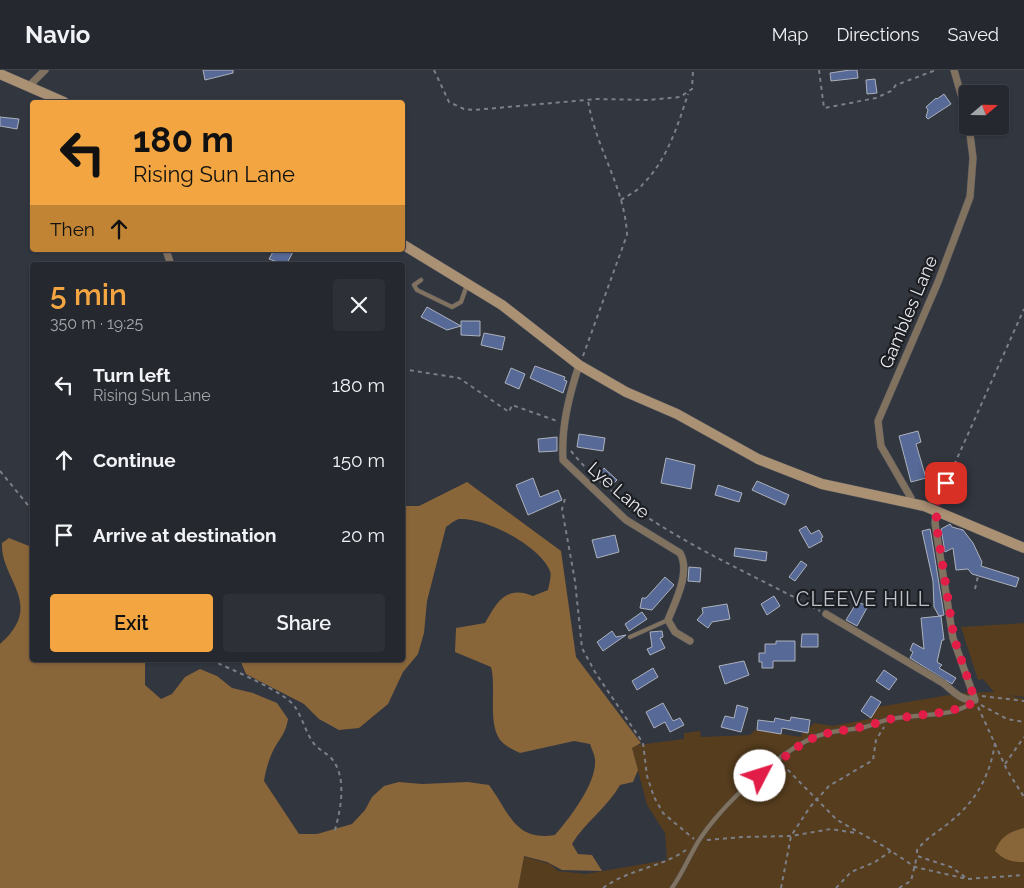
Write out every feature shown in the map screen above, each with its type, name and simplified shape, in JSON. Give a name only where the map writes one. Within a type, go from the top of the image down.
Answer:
[{"type":"main road","points":[[0,74],[59,100]]},
{"type":"main road","points":[[405,246],[502,305],[579,365],[626,392],[677,414],[747,454],[822,484],[910,502],[1024,548]]},
{"type":"street","points":[[32,70],[39,76]]},
{"type":"street","points":[[28,87],[45,70]]},
{"type":"street","points":[[954,70],[959,88]]},
{"type":"street","name":"Gambles Lane","points":[[910,502],[911,498],[881,446],[878,421],[938,282],[970,197],[973,158],[970,135]]},
{"type":"street","name":"Lye Lane","points":[[579,365],[564,424],[562,460],[626,520],[680,553],[684,562],[681,582],[668,620]]},
{"type":"street","points":[[826,614],[935,678],[958,696],[968,700],[974,697],[954,638],[936,522],[936,511]]},
{"type":"street","points":[[668,620],[675,632],[690,641]]},
{"type":"lane","points":[[421,280],[414,284],[417,290],[452,307],[461,302],[468,283]]},
{"type":"lane","points":[[630,637],[668,620]]},
{"type":"lane","points":[[672,888],[698,842],[720,812],[779,760],[804,742],[823,734],[867,726],[890,719],[945,712],[968,706],[974,697]]},
{"type":"path","points":[[434,70],[449,102],[464,109],[518,107],[588,100],[649,100],[688,94]]},
{"type":"path","points":[[621,200],[643,185],[662,158],[676,132],[688,94],[692,89],[694,70]]},
{"type":"path","points":[[819,70],[824,108],[876,98],[891,91],[896,85],[936,70]]},
{"type":"path","points":[[585,351],[627,235],[626,218],[621,200],[591,122],[588,100]]},
{"type":"path","points":[[936,511],[938,501],[1024,309]]},
{"type":"path","points":[[405,369],[458,378],[509,412],[512,405],[564,424]]},
{"type":"path","points":[[562,440],[585,468],[616,494],[681,538],[826,614]]},
{"type":"path","points":[[0,471],[30,508]]},
{"type":"path","points":[[565,499],[562,509],[575,581],[582,648],[595,672],[643,743],[647,776],[654,797],[663,813],[698,842]]},
{"type":"path","points":[[975,589],[978,576]]},
{"type":"path","points":[[215,662],[279,693],[294,705],[313,743],[322,753],[332,759],[338,773],[342,791],[334,834]]},
{"type":"path","points":[[974,697],[1024,701]]},
{"type":"path","points":[[974,697],[987,710],[1007,719],[1024,722]]},
{"type":"path","points":[[974,697],[1005,765],[1024,797]]},
{"type":"path","points":[[781,888],[791,836],[829,786],[873,760],[876,740],[890,719]]},
{"type":"path","points":[[1005,765],[1024,737]]},
{"type":"path","points":[[899,888],[911,881],[917,850],[928,837],[950,822],[981,789],[992,763],[995,743]]},
{"type":"path","points":[[779,760],[837,820],[915,867],[967,879],[1024,875]]},
{"type":"path","points":[[603,888],[617,878],[640,868],[664,864],[698,842],[743,837],[791,836],[831,829],[858,834]]},
{"type":"path","points":[[836,888],[851,872],[875,862],[891,851]]},
{"type":"path","points":[[917,856],[951,867],[967,879]]},
{"type":"shaded area","points":[[467,482],[561,551],[576,657],[641,743],[632,748],[638,770],[633,782],[620,785],[609,801],[572,844],[578,854],[592,855],[602,871],[562,870],[547,862],[524,856],[518,888],[0,888],[0,644],[13,630],[19,617],[20,604],[3,556],[2,543],[9,538],[29,546],[30,548],[30,662],[145,662],[145,685],[161,699],[172,694],[185,677],[200,669],[217,676],[232,688],[253,693],[277,703],[288,719],[285,731],[269,759],[264,781],[299,834],[317,834],[352,824],[365,810],[372,797],[384,786],[399,782],[422,784],[468,782],[489,785],[514,823],[522,829],[531,834],[542,836],[555,835],[574,811],[591,781],[595,761],[590,744],[574,741],[520,753],[506,746],[498,736],[493,718],[493,676],[491,667],[455,652],[456,628],[485,623],[498,602],[509,594],[524,593],[533,596],[548,590],[551,573],[544,562],[524,543],[510,535],[497,528],[470,520],[459,519],[446,527],[427,601],[424,633],[418,654],[403,672],[388,704],[359,728],[339,730],[319,719],[304,704],[246,674],[241,662],[405,662],[405,506],[419,506]]},
{"type":"shaded area","points":[[1024,623],[1024,697],[1008,695],[1024,699],[1024,888],[518,888],[522,856],[550,864],[558,871],[586,874],[667,860],[665,833],[647,805],[632,748],[637,745],[684,739],[684,733],[700,731],[701,737],[750,735],[755,730],[801,737],[802,733],[805,733],[814,723],[833,726],[869,719],[878,707],[961,693],[994,692],[983,679],[978,680],[961,627]]},
{"type":"shaded area","points":[[1024,828],[1024,862],[1008,860],[995,851],[1006,835]]},
{"type":"building","points":[[203,70],[233,70],[233,73],[205,80]]},
{"type":"building","points":[[857,70],[858,78],[831,81],[830,73]]},
{"type":"building","points":[[875,79],[877,93],[867,94],[866,80]]},
{"type":"building","points":[[944,94],[951,104],[928,119],[926,117],[928,110],[926,107]]},
{"type":"building","points":[[0,117],[19,119],[17,129],[0,126]]},
{"type":"building","points":[[273,252],[293,252],[288,262],[278,262],[269,259]]},
{"type":"building","points":[[427,307],[461,326],[447,330],[421,317]]},
{"type":"building","points":[[461,321],[480,321],[480,336],[461,335]]},
{"type":"building","points":[[484,333],[505,337],[502,350],[481,345]]},
{"type":"building","points":[[535,366],[565,377],[564,380],[567,381],[563,393],[530,378]]},
{"type":"building","points":[[511,368],[525,374],[519,389],[505,383]]},
{"type":"building","points":[[918,431],[921,442],[916,444],[926,478],[911,482],[899,436]]},
{"type":"building","points":[[579,434],[605,438],[603,451],[577,447]]},
{"type":"building","points":[[557,437],[557,451],[539,452],[538,439]]},
{"type":"building","points":[[666,458],[695,465],[691,489],[661,483]]},
{"type":"building","points":[[604,468],[617,480],[612,485],[599,474]]},
{"type":"building","points":[[533,478],[540,497],[558,490],[562,500],[528,515],[516,485]]},
{"type":"building","points":[[757,481],[789,495],[785,505],[752,490]]},
{"type":"building","points":[[718,485],[742,493],[739,502],[715,495]]},
{"type":"building","points":[[950,524],[952,527],[963,530],[973,543],[982,562],[981,566],[1019,578],[1016,587],[972,574],[968,569],[956,570],[953,548],[945,552],[941,529]]},
{"type":"building","points":[[806,526],[811,534],[819,530],[823,537],[821,538],[822,541],[809,548],[799,530]]},
{"type":"building","points":[[930,529],[944,615],[939,616],[934,607],[933,581],[922,531]]},
{"type":"building","points":[[615,535],[619,552],[597,558],[592,540]]},
{"type":"building","points":[[735,548],[767,552],[766,561],[734,556]]},
{"type":"building","points":[[801,561],[807,565],[795,581],[789,577]]},
{"type":"building","points":[[689,567],[701,568],[700,582],[688,581]]},
{"type":"building","points":[[665,577],[674,585],[652,610],[640,608],[642,598],[646,598]]},
{"type":"building","points":[[774,596],[780,606],[767,615],[761,604]]},
{"type":"building","points":[[857,602],[868,606],[857,626],[846,620]]},
{"type":"building","points":[[727,604],[730,619],[712,622],[708,628],[697,620],[703,613],[702,608]]},
{"type":"building","points":[[642,612],[647,619],[629,631],[625,624]]},
{"type":"building","points":[[941,616],[944,640],[942,640],[937,662],[942,665],[939,668],[956,678],[952,684],[910,658],[913,652],[910,650],[913,643],[924,649],[921,618]]},
{"type":"building","points":[[612,631],[616,637],[626,635],[603,651],[597,642]]},
{"type":"building","points":[[662,631],[663,637],[660,638],[665,648],[650,655],[647,649],[652,647],[650,632]]},
{"type":"building","points":[[802,634],[818,634],[818,647],[801,647]]},
{"type":"building","points":[[776,641],[795,641],[795,661],[773,661],[773,668],[762,668],[762,662],[759,662],[759,653],[765,653],[765,644],[776,644]]},
{"type":"building","points":[[744,661],[749,675],[725,684],[719,666]]},
{"type":"building","points":[[653,668],[658,677],[637,690],[632,681]]},
{"type":"building","points":[[884,670],[897,679],[889,690],[876,681]]},
{"type":"building","points":[[871,696],[881,702],[871,718],[861,711]]},
{"type":"building","points":[[663,703],[673,721],[680,718],[684,725],[670,732],[665,722],[654,728],[646,712]]},
{"type":"building","points":[[737,705],[748,708],[741,732],[721,727],[725,716],[734,718]]},
{"type":"building","points":[[791,717],[810,720],[808,733],[782,728],[781,734],[757,730],[758,720],[774,722],[775,718],[790,721]]},
{"type":"district","name":"CLEEVE HILL","points":[[863,599]]},
{"type":"route","points":[[760,776],[804,742],[823,734],[867,726],[890,719],[945,712],[968,706],[975,700],[957,652],[936,522],[938,501],[946,483]]}]
